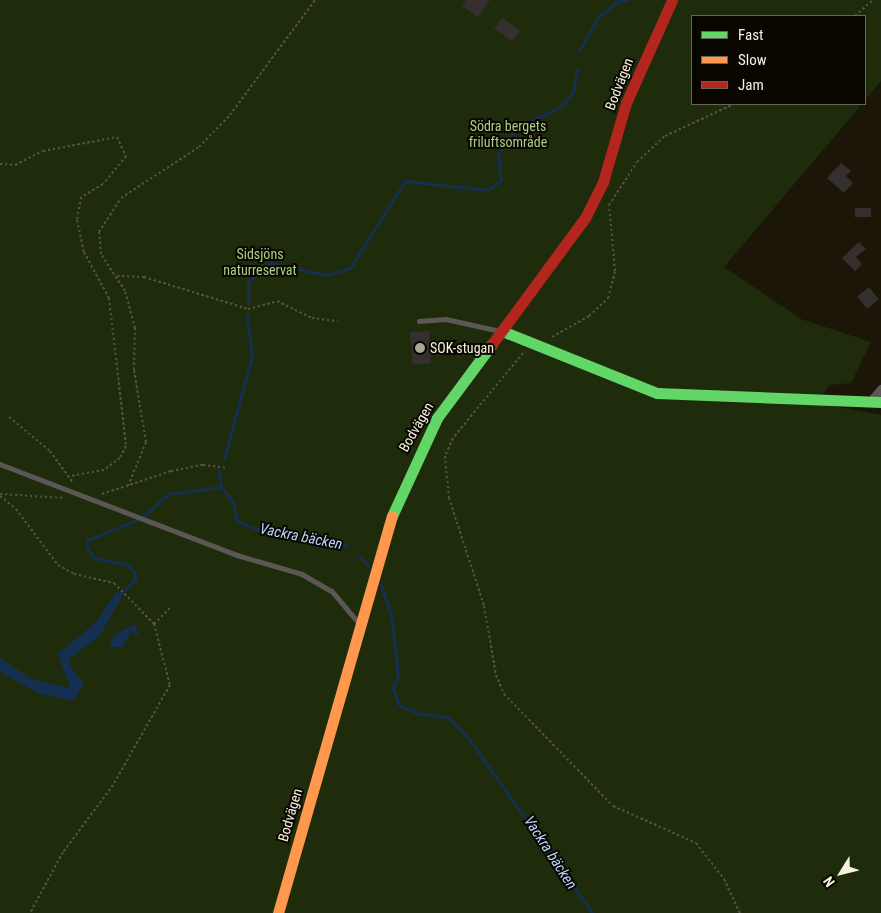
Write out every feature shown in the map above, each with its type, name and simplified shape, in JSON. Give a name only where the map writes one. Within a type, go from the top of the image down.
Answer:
[{"type":"street","name":"Bodvägen","points":[[278,913],[378,556],[398,496],[424,442],[502,331],[563,252],[594,203],[626,103],[672,0]]},
{"type":"street","points":[[502,331],[533,341],[657,393],[876,401],[881,388]]},
{"type":"lane","points":[[418,321],[446,319],[502,331]]},
{"type":"lane","points":[[0,464],[138,514],[154,522],[302,574],[332,592],[359,624]]},
{"type":"path","points":[[228,468],[203,465],[128,486],[146,442],[134,370],[135,328],[117,276],[101,254],[99,232],[109,211],[141,182],[199,147],[230,115],[315,0]]},
{"type":"path","points":[[856,15],[873,0]]},
{"type":"path","points":[[732,105],[665,136],[637,162],[609,205],[615,271],[608,298],[579,323],[547,340],[533,341],[453,438],[445,456],[449,498],[484,606],[496,675],[513,704],[613,806],[696,843],[724,879],[740,913]]},
{"type":"path","points":[[0,164],[15,165],[43,151],[117,137],[126,156],[103,184],[81,197],[77,220],[84,252],[109,298],[126,446],[120,458],[104,470],[69,476]]},
{"type":"path","points":[[117,276],[144,276],[248,309],[277,301],[312,318],[338,321]]},
{"type":"path","points":[[9,418],[50,451],[69,476],[73,490]]},
{"type":"path","points":[[0,496],[16,508],[58,565],[74,574],[114,583],[154,624],[168,664],[170,685],[165,699],[113,785],[63,852],[30,913]]},
{"type":"path","points":[[154,624],[170,608]]},
{"type":"green space","name":"Sidsjöns naturreservat","points":[[0,0],[881,0],[881,81],[866,99],[866,15],[691,15],[691,105],[861,105],[724,267],[801,319],[871,342],[851,383],[829,385],[817,403],[881,415],[881,913],[0,913]]},
{"type":"water","points":[[117,591],[122,597],[99,637],[71,657],[69,664],[84,685],[73,701],[40,694],[0,672],[0,658],[31,679],[70,688],[58,654],[96,622]]},
{"type":"water","points":[[135,624],[139,636],[131,632],[123,647],[109,647],[114,635]]},
{"type":"building","points":[[466,0],[490,0],[478,17],[462,6]]},
{"type":"building","points":[[502,18],[520,31],[512,41],[494,29]]},
{"type":"building","points":[[841,163],[851,171],[846,176],[853,183],[844,193],[827,178]]},
{"type":"building","points":[[855,208],[871,208],[871,217],[855,217]]},
{"type":"building","points":[[859,242],[866,249],[856,257],[862,264],[855,271],[842,258]]},
{"type":"building","points":[[869,287],[879,300],[867,309],[857,296]]},
{"type":"building","name":"SOK-stugan","points":[[429,331],[431,363],[412,364],[410,332]]},
{"type":"waterway","points":[[579,51],[599,16],[618,1],[628,0]]},
{"type":"waterway","points":[[248,303],[248,282],[270,263],[326,275],[350,268],[405,181],[487,190],[501,181],[498,154],[516,128],[562,106],[573,92],[577,69]]},
{"type":"waterway","points":[[224,459],[252,356],[247,315]]},
{"type":"waterway","points":[[218,468],[221,487]]},
{"type":"waterway","name":"Vackra bäcken","points":[[118,596],[135,580],[135,572],[126,564],[94,558],[86,547],[88,540],[141,518],[169,494],[221,487],[233,502],[236,521],[267,533],[297,536]]},
{"type":"waterway","name":"Vackra bäcken","points":[[317,541],[347,545]]},
{"type":"waterway","name":"Vackra bäcken","points":[[359,556],[369,566]]},
{"type":"waterway","name":"Vackra bäcken","points":[[381,585],[391,615],[398,675],[393,689],[399,705],[417,713],[448,717],[469,739],[592,913]]},
{"type":"traffic: fast","points":[[502,331],[657,393],[881,402]]},
{"type":"traffic: fast","points":[[392,516],[437,418],[492,344]]},
{"type":"traffic: slow","points":[[278,913],[392,516]]},
{"type":"traffic: jam","points":[[492,344],[585,218],[603,182],[626,103],[672,0]]},
{"type":"place","name":"SOK-stugan","points":[[420,348]]},
{"type":"park label","name":"Södra bergets friluftsområde","points":[[508,134]]}]
